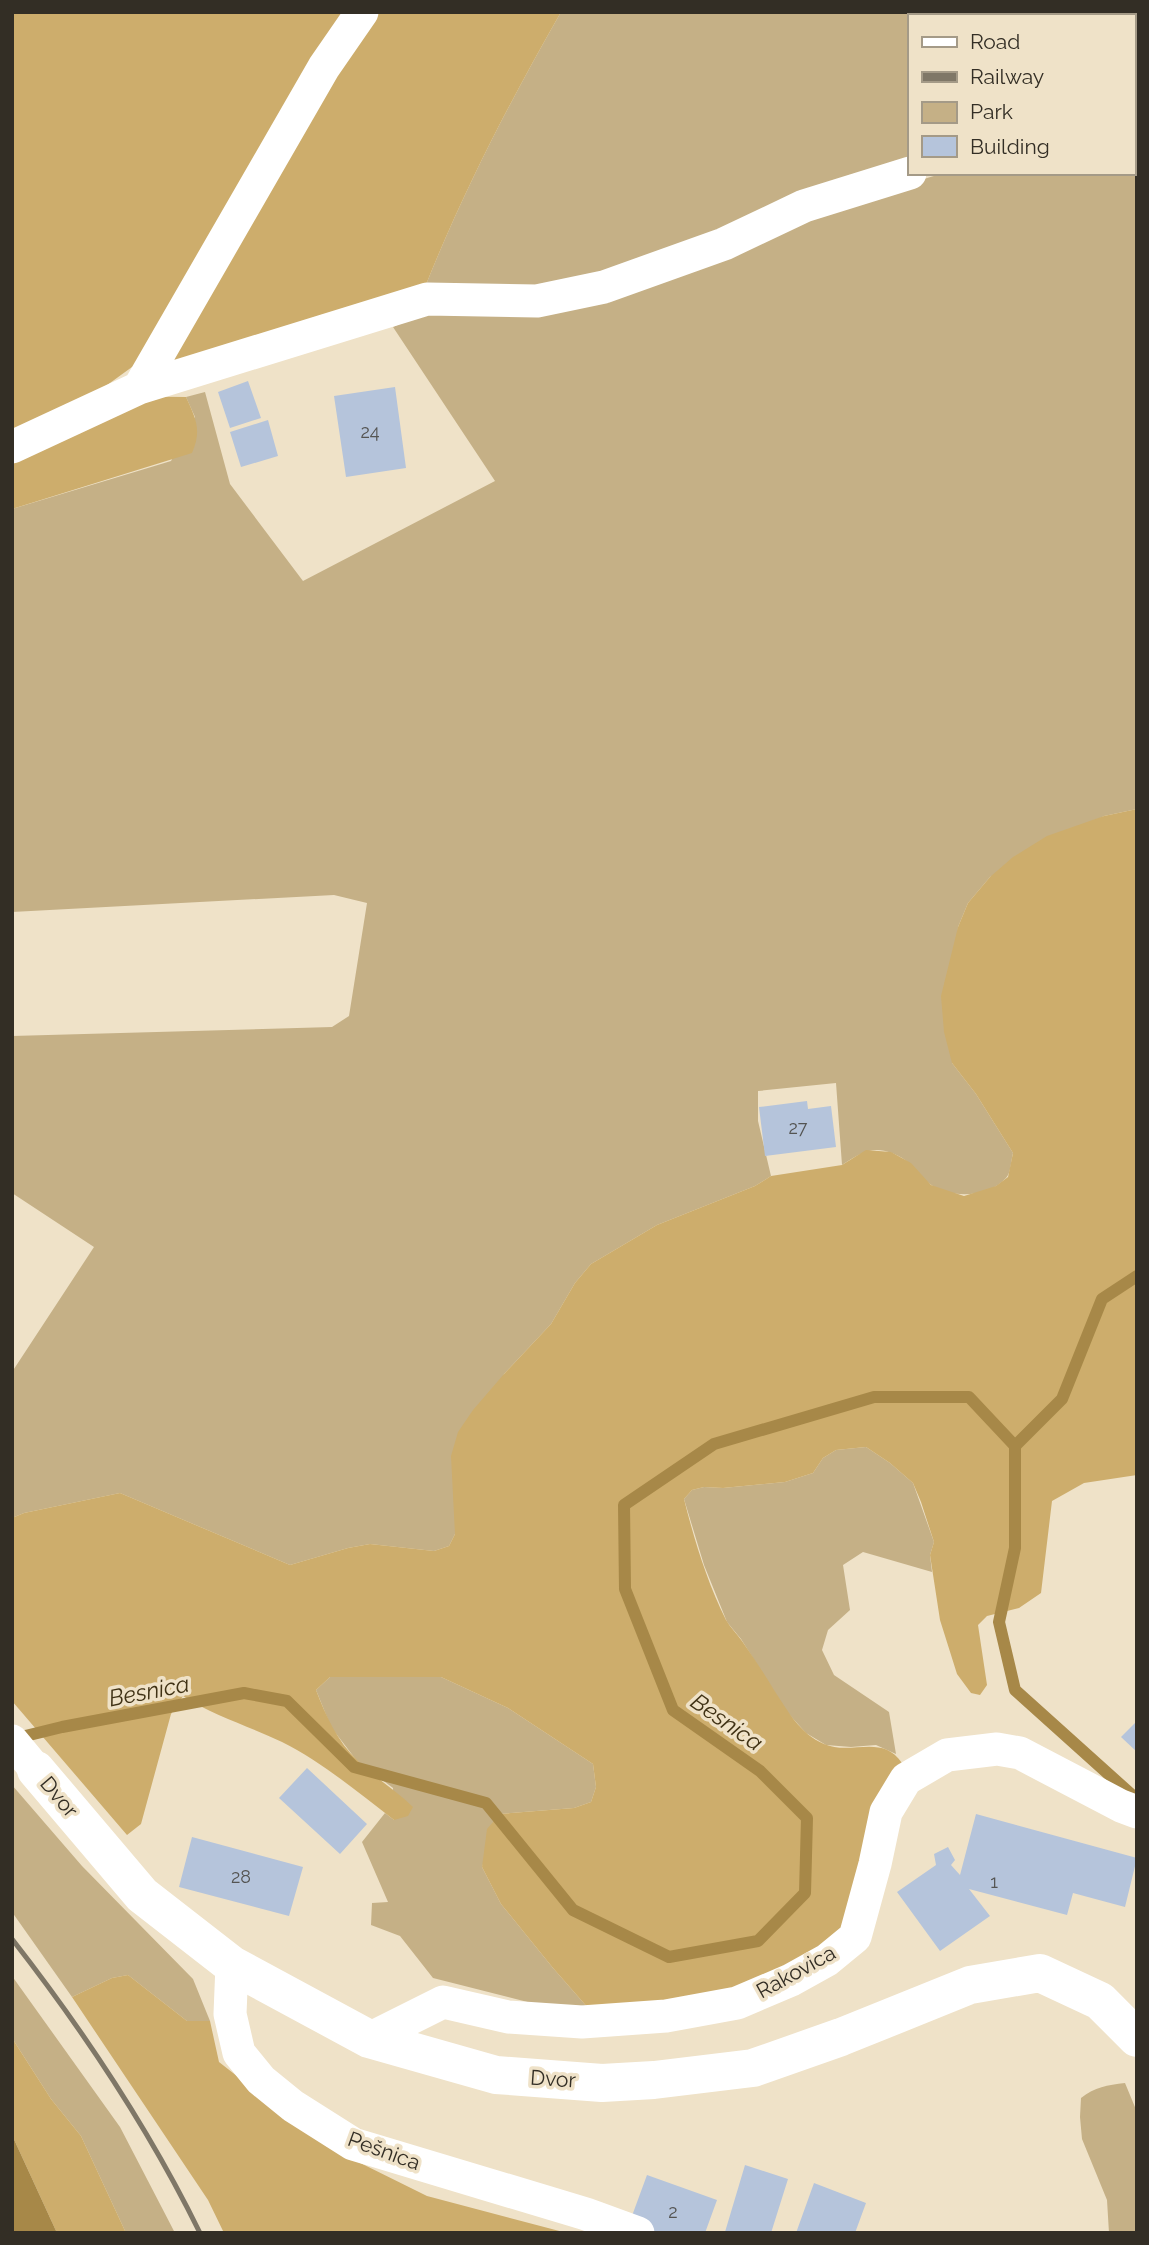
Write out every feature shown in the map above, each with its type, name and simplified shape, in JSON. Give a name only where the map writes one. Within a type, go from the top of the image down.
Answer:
[{"type":"street","points":[[139,388],[324,67],[362,12]]},
{"type":"street","points":[[12,447],[139,388],[427,299],[537,301],[604,287],[724,244],[804,206],[908,174]]},
{"type":"street","name":"Rakovica","points":[[369,2039],[443,2002],[508,2017],[582,2022],[666,2016],[737,2003],[791,1980],[827,1960],[855,1937],[876,1864],[886,1812],[906,1779],[947,1755],[997,1749],[1020,1753],[1137,1812]]},
{"type":"street","name":"Dvor","points":[[24,1756],[142,1895],[232,1965],[369,2039],[496,2075],[602,2083],[753,2068],[841,2037],[970,1985],[1040,1973],[1100,2001],[1137,2038]]},
{"type":"street","name":"Pešnica","points":[[232,1965],[230,2014],[239,2053],[261,2080],[293,2106],[353,2144],[586,2214],[638,2233]]},
{"type":"green space","points":[[561,12],[1137,12],[1137,103],[1135,14],[908,14],[908,164],[597,276],[536,286],[425,287],[455,216]]},
{"type":"green space","points":[[1135,124],[1137,809],[1104,816],[990,877],[968,903],[958,927],[952,1063],[976,1094],[1013,1153],[1008,1176],[998,1185],[979,1193],[958,1194],[938,1189],[904,1159],[885,1151],[871,1150],[842,1165],[836,1083],[758,1091],[758,1121],[771,1176],[755,1186],[657,1225],[591,1264],[575,1283],[551,1324],[504,1374],[449,1546],[434,1551],[370,1544],[290,1565],[120,1493],[24,1513],[12,1518],[12,1372],[94,1247],[12,1193],[12,1036],[332,1027],[349,1016],[367,903],[334,895],[12,912],[12,509],[171,461],[195,417],[186,397],[205,392],[230,484],[303,581],[495,481],[393,327],[430,310],[466,315],[937,175],[1135,175]]},
{"type":"green space","points":[[866,1447],[913,1483],[934,1542],[930,1555],[932,1572],[863,1552],[843,1565],[850,1610],[828,1630],[822,1650],[834,1675],[889,1712],[896,1754],[876,1745],[826,1745],[806,1733],[787,1712],[741,1639],[727,1622],[704,1565],[684,1499],[692,1490],[704,1487],[723,1488],[785,1482],[813,1473],[823,1458],[836,1450]]},
{"type":"green space","points":[[330,1677],[441,1677],[508,1708],[593,1764],[596,1787],[591,1802],[574,1808],[500,1814],[482,1867],[501,1904],[589,2009],[551,2008],[433,1978],[400,1936],[371,1925],[372,1903],[388,1902],[362,1842],[385,1813],[394,1820],[393,1788],[357,1761],[331,1727],[316,1690]]},
{"type":"green space","points":[[12,1785],[82,1866],[193,1979],[210,2021],[187,2021],[128,1975],[112,1978],[72,1997],[12,1912]]},
{"type":"green space","points":[[12,1976],[120,2127],[175,2233],[126,2233],[81,2136],[51,2099],[12,2038]]},
{"type":"green space","points":[[1125,2083],[1137,2112],[1137,2233],[1109,2233],[1107,2200],[1082,2139],[1081,2098],[1102,2087]]},
{"type":"shaded area","points":[[12,12],[561,12],[488,147],[425,287],[199,362],[154,362],[132,367],[92,396],[186,397],[197,431],[192,453],[12,509]]},
{"type":"shaded area","points":[[1137,809],[1137,1475],[1084,1483],[1052,1501],[1041,1593],[1019,1608],[987,1616],[978,1625],[987,1685],[980,1695],[971,1693],[957,1674],[940,1620],[930,1555],[934,1542],[913,1483],[866,1447],[836,1450],[823,1458],[813,1473],[785,1482],[723,1488],[704,1487],[692,1490],[684,1499],[702,1560],[726,1620],[795,1721],[808,1734],[824,1744],[845,1748],[885,1749],[902,1763],[850,1937],[733,1997],[589,2009],[501,1904],[482,1867],[487,1829],[500,1814],[574,1808],[591,1802],[596,1787],[593,1764],[508,1708],[441,1677],[330,1677],[316,1690],[338,1737],[365,1767],[413,1807],[408,1816],[394,1820],[340,1778],[297,1750],[183,1696],[171,1714],[141,1824],[127,1835],[12,1701],[12,1518],[24,1513],[120,1493],[290,1565],[370,1544],[434,1551],[449,1546],[455,1534],[451,1456],[458,1432],[504,1374],[551,1324],[575,1283],[591,1264],[657,1225],[755,1186],[771,1176],[842,1165],[866,1150],[891,1152],[911,1163],[931,1185],[964,1196],[996,1186],[1008,1177],[1013,1153],[976,1094],[952,1063],[944,1032],[941,996],[958,927],[968,903],[990,877],[1013,857],[1047,836],[1104,816]]},
{"type":"shaded area","points":[[128,1975],[187,2021],[210,2021],[219,2062],[326,2146],[427,2196],[567,2233],[224,2233],[208,2200],[72,1997],[112,1978]]},
{"type":"shaded area","points":[[12,2038],[51,2099],[81,2136],[126,2233],[57,2233],[12,2135]]},
{"type":"shaded area","points":[[12,2135],[57,2233],[12,2233]]},
{"type":"building","points":[[248,381],[261,418],[230,428],[218,392]]},
{"type":"building","points":[[395,387],[406,468],[346,477],[334,396]]},
{"type":"building","points":[[268,420],[278,456],[241,467],[230,432]]},
{"type":"building","points":[[807,1101],[808,1109],[831,1106],[836,1147],[765,1156],[759,1107]]},
{"type":"building","points":[[1137,1721],[1137,1752],[1121,1737]]},
{"type":"building","points":[[307,1768],[367,1824],[340,1854],[279,1798]]},
{"type":"building","points":[[976,1814],[1137,1858],[1125,1907],[1073,1893],[1067,1915],[969,1889],[990,1916],[940,1951],[897,1892],[936,1865],[934,1854],[948,1847],[955,1860],[951,1865],[960,1875]]},
{"type":"building","points":[[192,1837],[303,1867],[289,1916],[179,1887]]},
{"type":"building","points":[[745,2165],[788,2179],[771,2233],[725,2232]]},
{"type":"building","points":[[647,2175],[717,2200],[705,2233],[652,2233],[629,2224]]},
{"type":"building","points":[[814,2183],[866,2203],[855,2233],[796,2233]]},
{"type":"waterway","points":[[1015,1446],[1062,1399],[1102,1299],[1137,1276]]},
{"type":"waterway","name":"Besnica","points":[[13,1739],[62,1727],[244,1693],[287,1701],[354,1767],[486,1803],[573,1910],[669,1957],[758,1941],[805,1893],[807,1818],[760,1771],[673,1710],[625,1589],[624,1505],[714,1444],[874,1397],[969,1397],[1015,1446],[1015,1548],[999,1622],[1015,1690],[1134,1797]]},
{"type":"railway","points":[[12,1939],[114,2081],[159,2156],[200,2233]]}]
